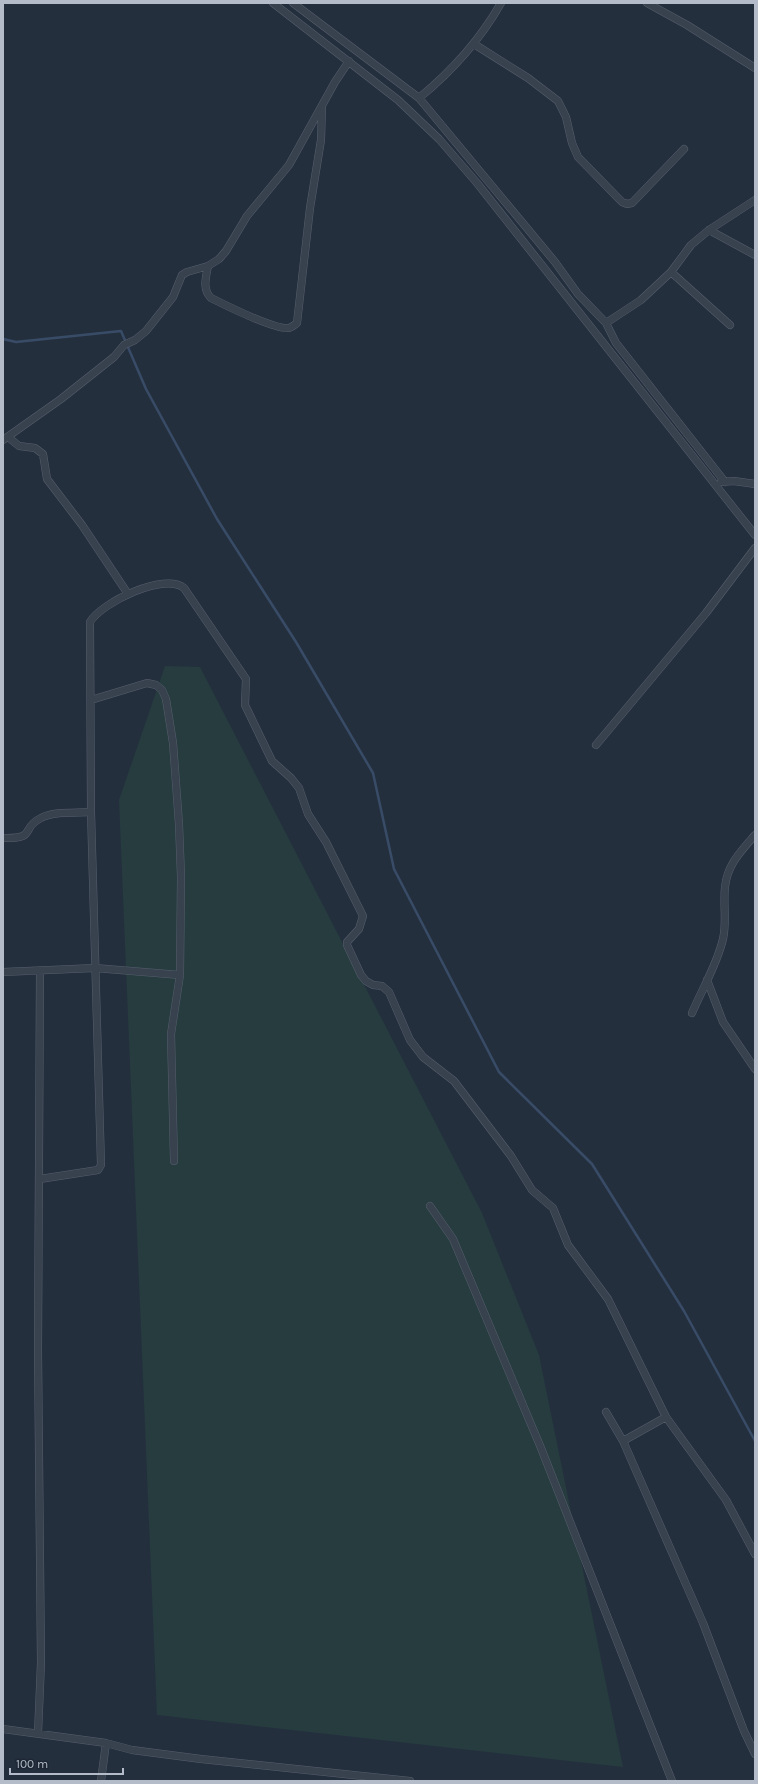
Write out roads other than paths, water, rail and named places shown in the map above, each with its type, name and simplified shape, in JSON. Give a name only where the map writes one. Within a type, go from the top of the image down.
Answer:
[{"type":"street","points":[[274,3],[398,100],[429,129],[477,183],[715,482],[755,535]]},
{"type":"street","points":[[293,3],[418,98],[551,256],[578,294],[606,323],[616,343],[725,482]]},
{"type":"street","points":[[418,98],[439,82],[474,44],[490,23],[501,3]]},
{"type":"street","points":[[647,3],[687,25],[755,68]]},
{"type":"street","points":[[474,44],[528,78],[558,101],[566,117],[572,143],[578,157],[622,202],[627,204],[632,203],[684,149]]},
{"type":"street","points":[[128,594],[82,525],[47,479],[43,454],[35,448],[19,446],[6,439],[61,399],[114,357],[124,345],[135,340],[156,320],[173,297],[182,275],[208,266],[219,259],[226,251],[247,216],[289,165],[349,61]]},
{"type":"street","points":[[208,266],[205,286],[207,295],[211,298],[238,312],[272,324],[288,328],[293,327],[297,323],[310,208],[321,140],[322,106]]},
{"type":"street","points":[[606,323],[641,300],[671,272],[691,246],[709,230],[755,200]]},
{"type":"street","points":[[709,230],[755,255]]},
{"type":"street","points":[[671,272],[730,325]]},
{"type":"street","points":[[715,482],[734,481],[755,484]]},
{"type":"street","points":[[596,745],[706,613],[755,548]]},
{"type":"street","points":[[40,1179],[98,1170],[100,1168],[90,812],[90,622],[95,615],[135,591],[171,583],[180,584],[246,679],[245,705],[272,761],[291,778],[299,788],[308,814],[326,842],[363,916],[359,929],[347,942],[361,975],[366,981],[373,985],[382,986],[389,992],[410,1040],[423,1057],[454,1080],[511,1156],[532,1190],[553,1208],[568,1245],[608,1299],[666,1417],[726,1500],[755,1554]]},
{"type":"street","points":[[91,700],[147,683],[159,687],[166,699],[173,743],[181,877],[180,975],[171,1034],[174,1161]]},
{"type":"street","points":[[3,838],[24,837],[34,822],[42,817],[90,812]]},
{"type":"street","points":[[692,1013],[723,939],[726,916],[725,887],[729,868],[734,858],[755,835]]},
{"type":"street","points":[[3,972],[95,968],[180,975]]},
{"type":"street","points":[[38,1733],[41,1663],[38,1350],[40,971]]},
{"type":"street","points":[[707,980],[722,1022],[755,1069]]},
{"type":"street","points":[[430,1206],[453,1240],[541,1448],[672,1781]]},
{"type":"street","points":[[606,1412],[623,1441],[703,1623],[744,1731],[755,1754]]},
{"type":"street","points":[[623,1441],[666,1417]]},
{"type":"street","points":[[3,1729],[106,1743],[132,1750],[327,1777],[410,1781]]},
{"type":"street","points":[[101,1781],[106,1743]]},
{"type":"waterway","points":[[3,339],[16,342],[121,331],[146,389],[217,519],[296,642],[373,773],[394,869],[499,1072],[592,1164],[684,1311],[755,1441]]}]
